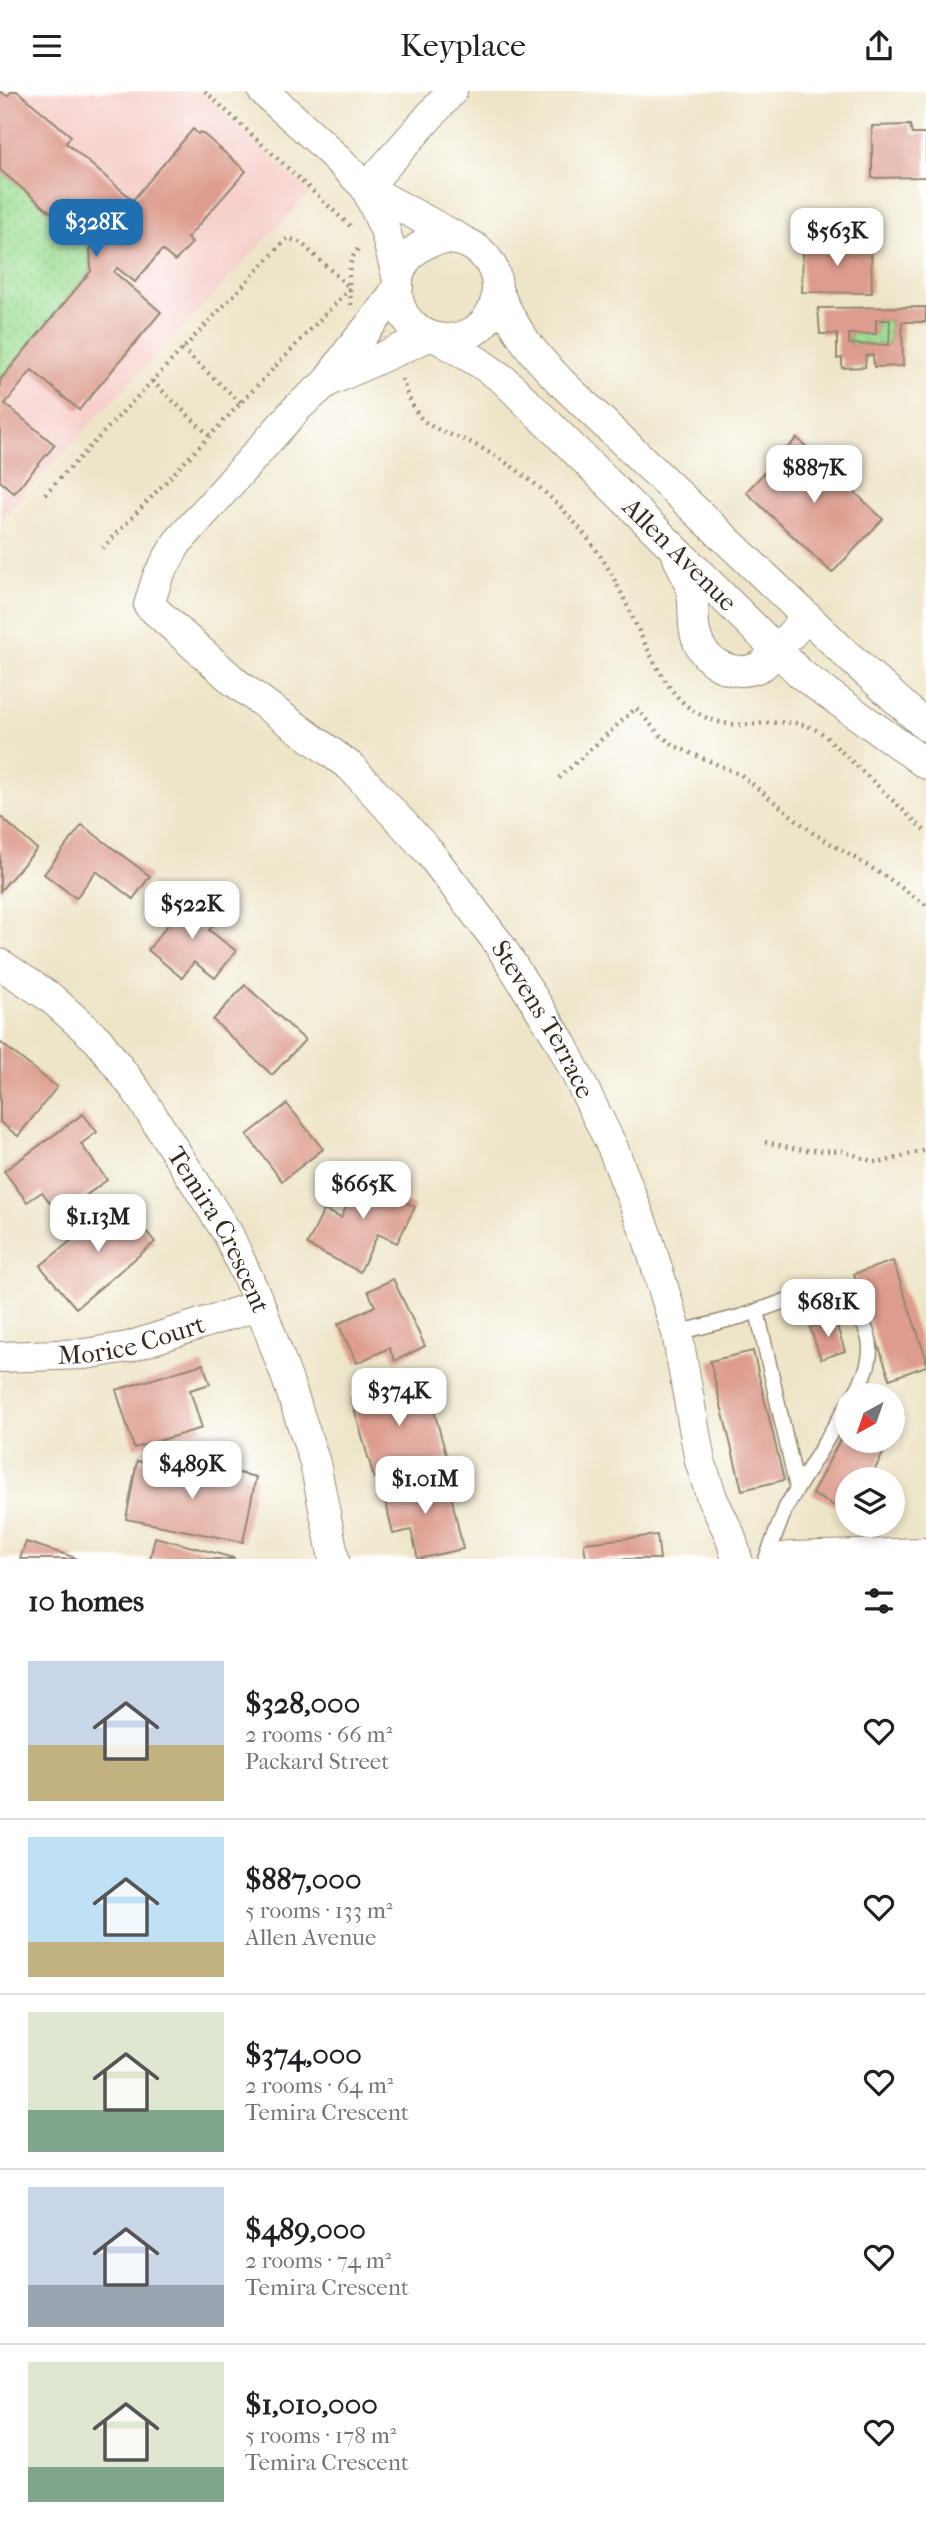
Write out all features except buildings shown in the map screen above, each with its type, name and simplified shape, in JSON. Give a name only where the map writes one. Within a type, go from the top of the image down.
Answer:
[{"type":"street","points":[[263,91],[366,188],[466,241],[481,251],[492,265],[498,281],[498,292],[491,315],[480,329],[464,337],[433,337],[414,327],[403,313],[397,296],[404,262],[415,249],[431,241],[449,238],[466,241]]},
{"type":"street","points":[[366,188],[452,91]]},
{"type":"street","points":[[327,382],[398,283],[385,230],[366,188]]},
{"type":"street","name":"Allen Avenue","points":[[498,292],[514,327],[541,362],[807,617],[926,726]]},
{"type":"street","points":[[327,382],[389,353],[433,337]]},
{"type":"street","name":"Allen Avenue","points":[[433,337],[480,363],[504,380],[802,675],[926,764]]},
{"type":"street","name":"Stevens Terrace","points":[[327,382],[291,415],[177,543],[158,576],[149,605],[236,683],[351,767],[429,852],[499,944],[560,1041],[612,1146],[648,1239],[677,1333],[701,1461],[712,1498],[730,1535],[737,1559]]},
{"type":"street","points":[[673,547],[692,591],[695,633],[702,649],[725,669],[741,673],[762,665],[807,617]]},
{"type":"street","name":"Temira Crescent","points":[[0,964],[51,998],[98,1040],[172,1145],[228,1234],[261,1305],[315,1463],[334,1559]]},
{"type":"street","name":"Morice Court","points":[[0,1357],[85,1354],[128,1347],[261,1305]]},
{"type":"street","points":[[775,1559],[790,1556],[926,1553]]},
{"type":"lane","points":[[677,1333],[757,1311],[822,1288],[834,1289],[846,1296],[861,1319],[870,1344],[861,1383]]},
{"type":"lane","points":[[757,1311],[797,1488]]},
{"type":"lane","points":[[766,1559],[786,1507],[835,1426]]},
{"type":"path","points":[[205,91],[357,232]]},
{"type":"path","points":[[45,494],[288,238],[301,243],[350,288]]},
{"type":"path","points":[[364,242],[351,258],[349,266],[351,313],[369,327]]},
{"type":"path","points":[[103,548],[350,288]]},
{"type":"path","points":[[182,349],[241,403]]},
{"type":"path","points":[[389,353],[412,403],[425,421],[500,457],[564,511],[591,542],[612,575],[670,690],[686,705],[704,717],[728,725],[799,722],[811,726],[823,734],[926,832]]},
{"type":"path","points":[[152,381],[210,436]]},
{"type":"path","points":[[559,778],[636,708],[660,736],[675,747],[741,775],[813,833],[888,878],[926,905]]},
{"type":"path","points":[[765,1142],[802,1150],[843,1151],[874,1162],[926,1150]]},
{"type":"shaded area","points":[[0,91],[201,91],[310,193],[0,519]]},
{"type":"green space","points":[[0,170],[90,245],[91,271],[0,380]]},
{"type":"green space","points":[[876,320],[890,320],[889,345],[849,344],[849,334],[875,334]]}]
